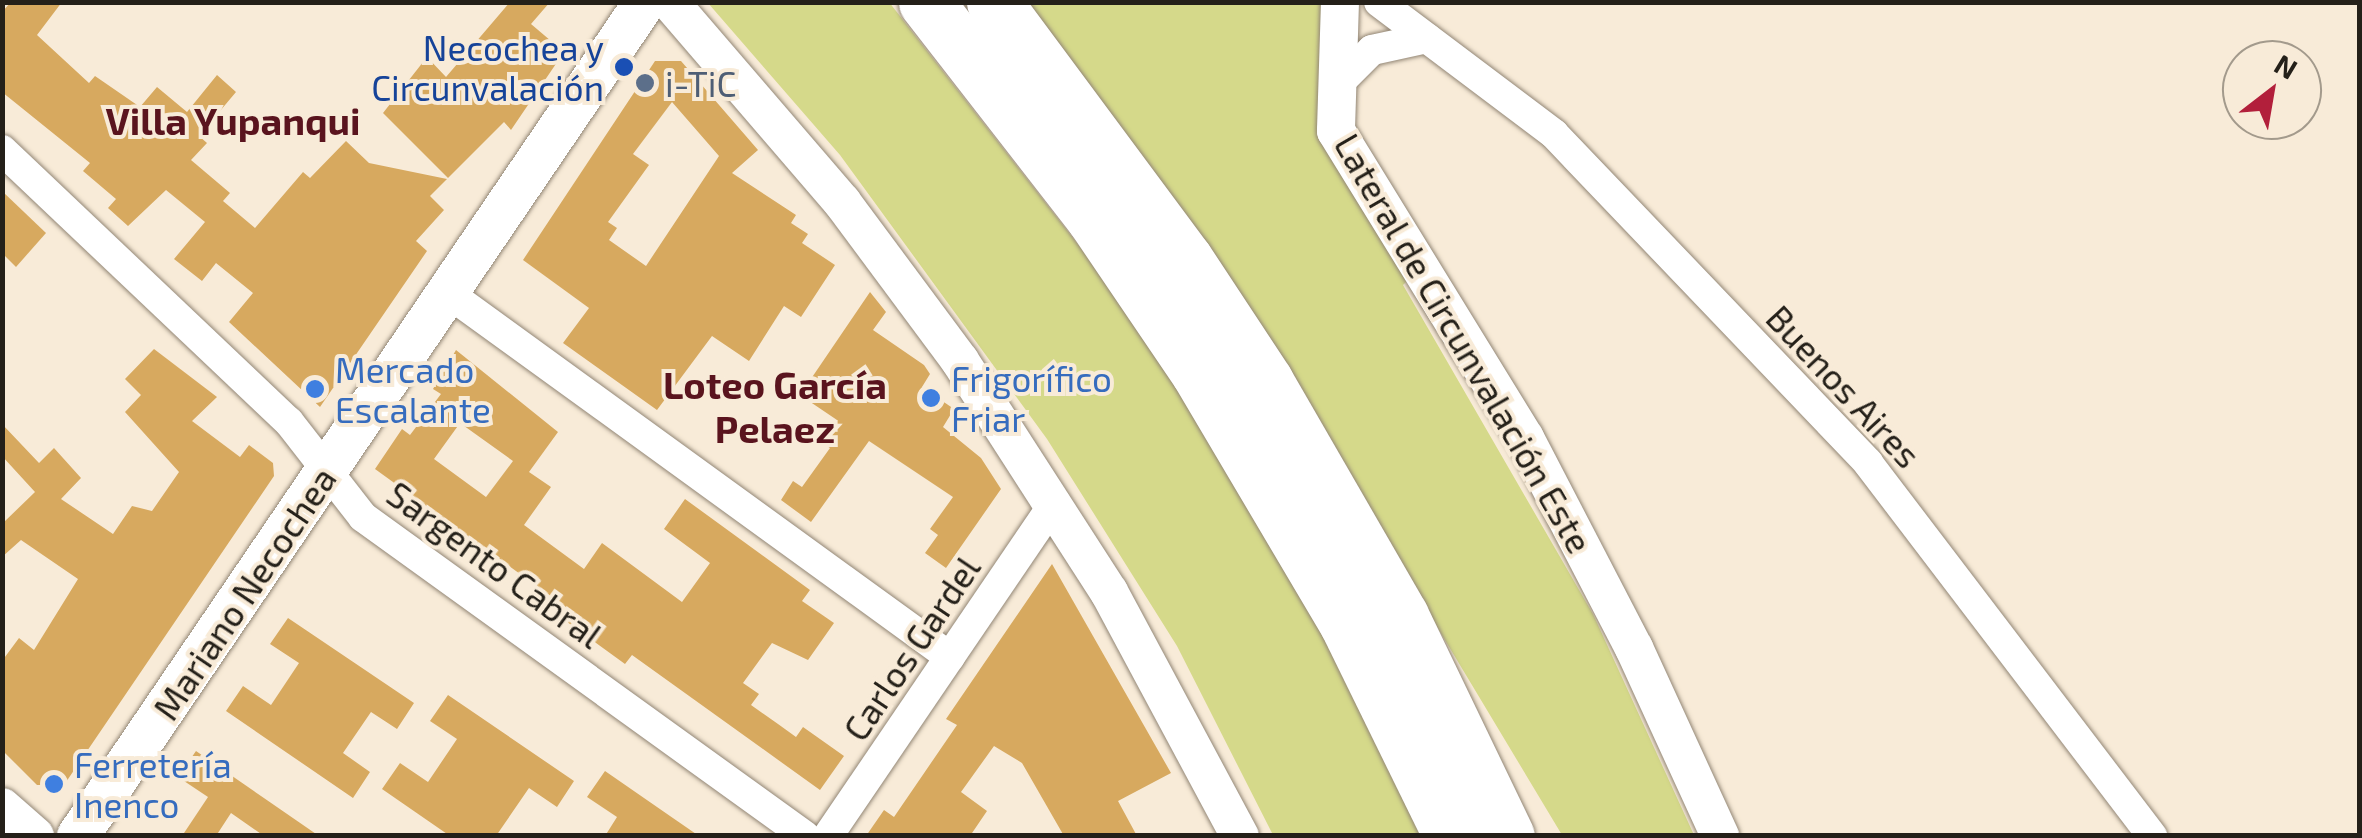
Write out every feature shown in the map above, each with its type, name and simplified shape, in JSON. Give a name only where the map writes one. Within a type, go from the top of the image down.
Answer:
[{"type":"highway","points":[[926,2],[1093,217],[1208,387],[1347,624],[1451,836]]},
{"type":"highway","points":[[994,2],[1185,260],[1544,836]]},
{"type":"highway","points":[[1357,535],[1506,836]]},
{"type":"main road","name":"Mariano Necochea","points":[[78,836],[645,2]]},
{"type":"street","points":[[670,2],[842,202],[1055,502],[1163,684],[1240,836]]},
{"type":"street","name":"Lateral de Circunvalación Este","points":[[1340,2],[1334,87],[1342,144],[1525,438],[1634,648],[1720,836]]},
{"type":"street","name":"Buenos Aires","points":[[1379,2],[1554,134],[1868,463],[2152,836]]},
{"type":"street","points":[[1334,87],[1372,50],[1427,38]]},
{"type":"street","name":"Sargento Cabral","points":[[2,150],[289,422],[363,517],[805,836]]},
{"type":"street","points":[[448,293],[950,657]]},
{"type":"street","name":"Carlos Gardel","points":[[828,836],[1055,502]]},
{"type":"street","points":[[2,807],[35,836]]},
{"type":"green space","points":[[889,2],[1080,247],[1187,404],[1319,627],[1422,835],[1273,835],[1177,646],[1047,439],[840,155],[708,3]]},
{"type":"green space","points":[[1027,3],[1323,3],[1319,104],[1411,277],[1403,285],[1593,614],[1694,835],[1562,835],[1224,272]]},
{"type":"building","points":[[11,2],[62,2],[37,35],[89,83],[95,76],[140,107],[157,87],[187,112],[217,75],[236,92],[199,136],[207,143],[191,160],[230,193],[223,201],[255,228],[303,172],[310,178],[346,141],[369,163],[447,179],[430,196],[444,210],[416,241],[427,251],[320,407],[229,322],[253,293],[216,263],[202,281],[174,259],[205,222],[166,190],[128,226],[108,208],[116,199],[83,171],[90,163],[2,92],[2,12]]},
{"type":"building","points":[[510,2],[550,2],[531,24],[564,52],[511,130],[504,122],[448,178],[383,113],[427,57],[446,77]]},
{"type":"building","points":[[655,61],[681,61],[758,150],[732,173],[796,215],[791,223],[808,234],[802,243],[835,265],[801,317],[784,306],[749,361],[712,336],[657,410],[563,343],[589,308],[523,260]],"holes":[[[672,102],[719,156],[646,266],[609,240],[617,228],[608,222],[649,165],[633,154]]]},
{"type":"building","points":[[2,191],[46,233],[16,267],[2,253]]},
{"type":"building","points":[[870,292],[886,312],[873,330],[924,365],[930,374],[922,387],[954,409],[943,427],[981,458],[1001,489],[946,568],[925,553],[938,535],[930,529],[953,497],[869,441],[811,522],[781,500],[793,481],[802,487],[830,448],[821,442],[837,420],[800,395]]},
{"type":"building","points":[[154,349],[217,397],[192,421],[240,457],[249,445],[273,463],[274,476],[64,785],[37,785],[2,750],[2,661],[19,638],[34,650],[78,579],[21,540],[2,557],[2,524],[35,492],[2,456],[2,424],[39,463],[54,448],[81,478],[61,499],[113,534],[132,506],[152,511],[179,472],[125,412],[141,395],[125,379]]},
{"type":"building","points":[[456,350],[558,432],[529,472],[551,487],[524,525],[584,569],[602,543],[682,602],[710,563],[664,529],[685,499],[810,590],[802,601],[834,623],[808,660],[772,643],[743,683],[759,694],[751,705],[796,737],[803,727],[844,756],[820,790],[632,655],[625,664],[563,619],[570,610],[375,469],[402,429],[410,435],[441,394],[433,389]],"holes":[[[460,423],[513,461],[486,497],[434,459]]]},
{"type":"building","points":[[1052,564],[1171,773],[1118,801],[1137,836],[1064,836],[1022,763],[994,746],[961,792],[987,811],[970,836],[866,836],[884,810],[894,817],[957,725],[946,719]]},
{"type":"building","points":[[288,618],[414,703],[397,729],[371,712],[343,753],[370,772],[353,798],[226,711],[243,686],[271,705],[299,663],[270,644]]},
{"type":"building","points":[[448,695],[574,781],[557,807],[529,788],[496,836],[450,836],[382,789],[400,763],[428,782],[457,739],[430,721]]},
{"type":"building","points":[[196,751],[319,836],[264,836],[231,813],[216,836],[182,836],[208,797],[178,777]]},
{"type":"building","points":[[605,771],[699,836],[605,836],[617,817],[587,797]]},
{"type":"place","name":"Necochea y Circunvalación","points":[[624,67]]},
{"type":"place","name":"i-TiC","points":[[645,83]]},
{"type":"place","name":"Mercado Escalante","points":[[315,389]]},
{"type":"place","name":"Frigorífico Friar","points":[[931,398]]},
{"type":"place","name":"Ferretería Inenco","points":[[54,784]]},
{"type":"district","name":"Villa Yupanqui","points":[[233,121]]},
{"type":"district","name":"Loteo García Pelaez","points":[[775,407]]}]
